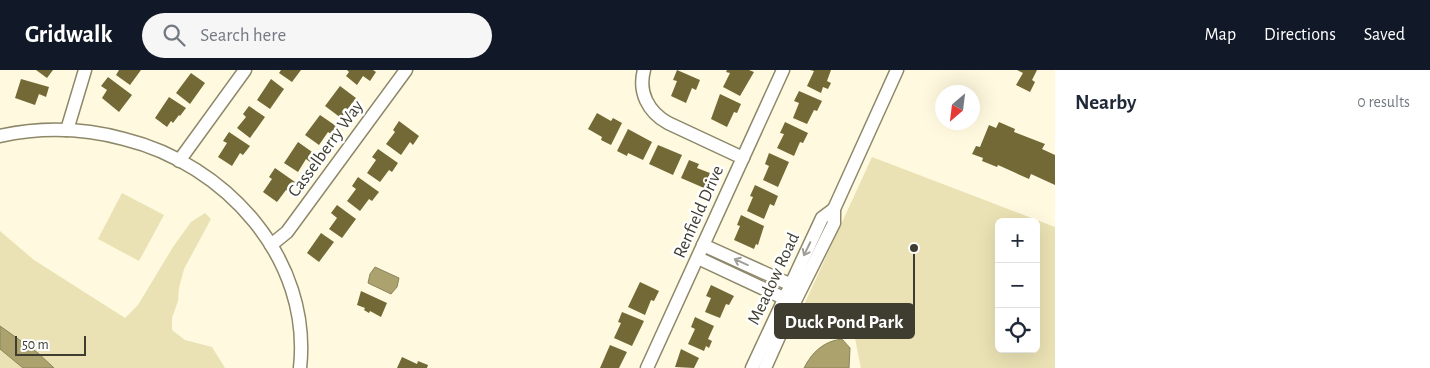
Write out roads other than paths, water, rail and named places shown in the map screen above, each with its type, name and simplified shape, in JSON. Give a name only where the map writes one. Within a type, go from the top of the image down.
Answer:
[{"type":"street","points":[[67,130],[85,70]]},
{"type":"street","points":[[179,160],[245,70]]},
{"type":"street","name":"Casselberry Way","points":[[271,245],[287,232],[406,70]]},
{"type":"street","points":[[644,70],[642,83],[644,94],[648,105],[658,117],[743,158]]},
{"type":"street","name":"Renfield Drive","points":[[648,368],[783,70]]},
{"type":"street","name":"Meadow Road","points":[[766,368],[789,301],[822,218],[834,209],[897,70]]},
{"type":"street","points":[[0,136],[19,132],[67,130],[125,139],[179,160],[230,195],[254,220],[271,245],[286,273],[296,302],[301,343],[300,368]]},
{"type":"street","points":[[703,245],[795,287]]},
{"type":"street","points":[[698,258],[789,301]]},
{"type":"street","name":"Meadow Road","points":[[752,368],[789,301]]},
{"type":"place","name":"Duck Pond Park","points":[[914,248]]}]
